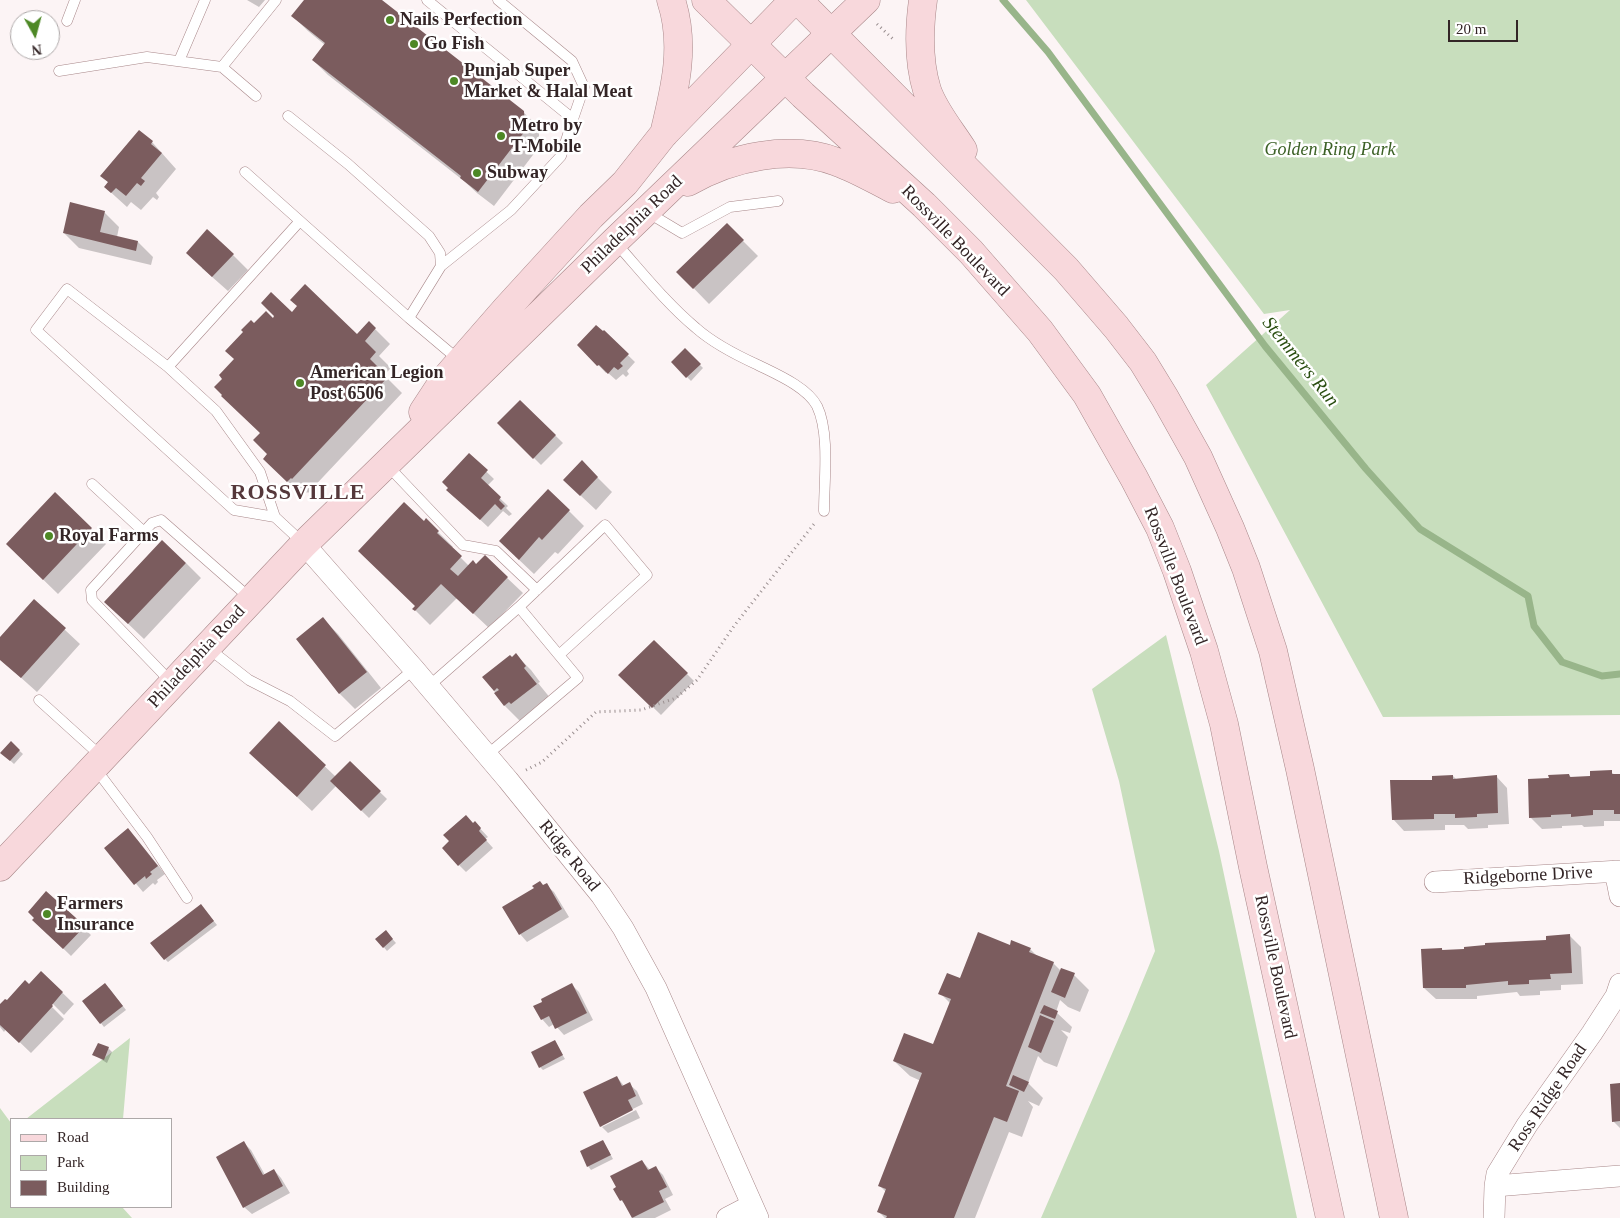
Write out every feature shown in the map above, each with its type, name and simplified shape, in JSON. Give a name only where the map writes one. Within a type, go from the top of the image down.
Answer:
[{"type":"main road","points":[[664,135],[675,89],[678,62],[678,35],[671,0]]},
{"type":"main road","name":"Rossville Boulevard","points":[[706,0],[786,78],[924,205],[971,252],[1040,331],[1087,395],[1160,528],[1174,562],[1204,651],[1224,724],[1253,867],[1330,1218]]},
{"type":"main road","name":"Philadelphia Road","points":[[392,458],[435,393],[460,361],[591,216],[625,183],[664,135],[794,0]]},
{"type":"main road","points":[[798,0],[1066,269],[1116,327],[1142,362],[1165,398],[1198,457],[1236,544],[1261,612],[1292,730],[1394,1218]]},
{"type":"main road","name":"Philadelphia Road","points":[[0,867],[304,544],[653,204],[866,0]]},
{"type":"main road","points":[[923,0],[920,39],[922,67],[927,90],[933,103],[992,196]]},
{"type":"main road","points":[[653,204],[696,177],[726,164],[781,154],[816,156],[837,162],[924,205]]},
{"type":"street","name":"Ridge Road","points":[[304,544],[414,668],[508,780],[600,895],[623,928],[656,988],[755,1212]]},
{"type":"street","points":[[1618,871],[1620,896]]},
{"type":"street","name":"Ridgeborne Drive","points":[[1436,882],[1618,871]]},
{"type":"street","name":"Ross Ridge Road","points":[[1494,1218],[1497,1174],[1526,1125],[1592,1034],[1616,996],[1620,984]]},
{"type":"street","points":[[1495,1186],[1620,1176]]},
{"type":"street","points":[[727,1218],[755,1212]]},
{"type":"lane","points":[[68,21],[75,0]]},
{"type":"lane","points":[[179,61],[205,0]]},
{"type":"lane","points":[[222,67],[276,0]]},
{"type":"lane","points":[[427,0],[573,119]]},
{"type":"lane","points":[[409,318],[441,266],[511,210],[561,156],[584,87],[572,61],[498,0]]},
{"type":"lane","points":[[59,71],[147,57],[179,61],[222,67],[256,96]]},
{"type":"lane","points":[[288,116],[348,164],[430,236],[440,253],[441,266]]},
{"type":"lane","points":[[245,172],[460,361]]},
{"type":"lane","points":[[653,204],[682,233],[730,207],[778,201]]},
{"type":"lane","points":[[168,367],[300,221]]},
{"type":"lane","points":[[615,241],[673,307],[696,328],[722,347],[791,382],[806,392],[816,404],[822,417],[824,432],[824,511]]},
{"type":"lane","points":[[276,517],[234,510],[36,330],[67,289],[168,367],[216,411],[260,472],[276,517],[304,544]]},
{"type":"lane","points":[[392,458],[463,544],[496,551],[537,590]]},
{"type":"lane","points":[[92,484],[144,532]]},
{"type":"lane","points":[[173,684],[92,600],[91,590],[152,522],[161,520],[252,599]]},
{"type":"lane","points":[[429,686],[519,607],[605,525],[647,575],[559,655]]},
{"type":"lane","points":[[487,755],[578,678],[519,607]]},
{"type":"lane","points":[[207,647],[249,680],[290,701],[335,736],[414,668]]},
{"type":"lane","points":[[39,700],[98,762],[187,898]]},
{"type":"path","points":[[508,780],[542,762],[596,712],[641,710],[676,698],[697,680],[734,626],[824,511]]},
{"type":"green space","name":"Golden Ring Park","points":[[1026,0],[1620,0],[1620,715],[1383,717],[1206,385],[1290,310],[1264,314]]},
{"type":"green space","points":[[1166,635],[1219,851],[1297,1218],[1041,1218],[1155,951],[1119,781],[1092,689]]},
{"type":"green space","points":[[130,1038],[123,1118],[27,1118]]},
{"type":"green space","points":[[0,1108],[10,1122],[10,1208],[123,1208],[132,1218],[0,1218]]},
{"type":"building","points":[[304,0],[382,0],[524,111],[525,131],[478,192],[460,178],[461,176],[312,60],[325,43],[291,16]]},
{"type":"building","points":[[139,130],[153,141],[151,144],[162,153],[141,178],[145,181],[141,186],[137,183],[126,196],[116,188],[111,193],[104,187],[108,182],[100,176]]},
{"type":"building","points":[[70,202],[105,211],[100,232],[138,241],[136,251],[63,233]]},
{"type":"building","points":[[727,223],[744,240],[693,289],[676,272]]},
{"type":"building","points":[[207,229],[234,254],[212,277],[186,253]]},
{"type":"building","name":"American Legion Post 6506","points":[[305,284],[357,334],[369,321],[376,328],[365,341],[376,352],[370,359],[388,377],[292,479],[287,482],[263,459],[267,454],[253,440],[260,433],[214,387],[222,379],[219,375],[234,359],[225,351],[243,332],[241,330],[251,320],[254,323],[266,311],[273,318],[274,316],[261,303],[271,292],[292,312],[297,306],[290,300]]},
{"type":"building","points":[[596,325],[604,330],[629,354],[620,363],[623,366],[618,370],[614,367],[608,374],[599,365],[597,366],[577,345]]},
{"type":"building","points":[[685,348],[701,364],[686,378],[671,362]]},
{"type":"building","points":[[520,400],[556,435],[533,459],[497,423]]},
{"type":"building","points":[[469,453],[488,470],[481,478],[501,497],[499,500],[505,506],[501,510],[495,504],[480,520],[446,490],[448,488],[442,482]]},
{"type":"building","points":[[582,460],[598,477],[580,496],[563,480]]},
{"type":"building","points":[[548,489],[570,510],[542,540],[539,537],[519,560],[499,541]]},
{"type":"building","name":"Royal Farms","points":[[55,492],[92,528],[43,580],[6,544]]},
{"type":"building","points":[[404,502],[424,521],[426,518],[439,531],[437,533],[462,556],[450,569],[458,576],[473,560],[476,564],[485,555],[508,577],[473,614],[441,584],[415,611],[412,609],[415,606],[358,551]]},
{"type":"building","points":[[162,540],[186,563],[128,624],[104,602]]},
{"type":"building","points":[[34,599],[66,628],[21,678],[0,660],[0,637]]},
{"type":"building","points":[[323,617],[367,672],[339,694],[296,639]]},
{"type":"building","points":[[654,640],[688,673],[652,708],[618,675]]},
{"type":"building","points":[[516,653],[526,666],[524,668],[537,684],[511,704],[509,702],[504,706],[494,693],[499,690],[497,688],[494,691],[482,677],[510,655],[512,657]]},
{"type":"building","points":[[279,721],[326,765],[297,797],[249,753]]},
{"type":"building","points":[[11,741],[20,750],[10,761],[0,753]]},
{"type":"building","points":[[350,761],[381,791],[361,811],[330,781]]},
{"type":"building","points":[[1612,770],[1612,774],[1620,774],[1620,814],[1614,814],[1614,810],[1593,810],[1593,815],[1571,817],[1571,814],[1529,818],[1528,779],[1549,778],[1548,775],[1590,776],[1590,771]]},
{"type":"building","points":[[1453,775],[1453,779],[1497,775],[1498,813],[1477,814],[1477,817],[1455,818],[1455,814],[1434,814],[1434,819],[1392,820],[1390,780],[1432,780],[1432,776]]},
{"type":"building","points":[[466,815],[481,828],[479,831],[487,840],[458,866],[442,848],[449,841],[443,835]]},
{"type":"building","points":[[128,828],[158,866],[150,872],[152,874],[146,879],[145,876],[134,885],[104,848]]},
{"type":"building","points":[[540,881],[543,885],[547,883],[562,909],[519,935],[502,907],[534,888],[532,886]]},
{"type":"building","points":[[46,891],[85,926],[63,949],[32,920],[34,918],[28,912]]},
{"type":"building","points":[[201,904],[214,921],[164,960],[150,943]]},
{"type":"building","points":[[386,930],[393,939],[383,948],[375,939]]},
{"type":"building","points":[[978,932],[1010,945],[1011,940],[1031,948],[1029,952],[1054,962],[1006,1086],[1019,1091],[1007,1122],[994,1117],[954,1218],[886,1218],[887,1216],[877,1212],[886,1189],[878,1186],[922,1073],[893,1061],[904,1033],[933,1044],[951,999],[938,994],[947,973],[960,978]]},
{"type":"building","points":[[1570,934],[1572,973],[1550,974],[1551,979],[1529,980],[1529,984],[1508,985],[1508,981],[1466,985],[1466,988],[1423,988],[1421,949],[1464,949],[1464,947],[1485,945],[1485,943],[1546,940],[1546,936]]},
{"type":"building","points":[[1061,968],[1075,973],[1065,998],[1051,992]]},
{"type":"building","points":[[41,971],[63,992],[53,1006],[19,1043],[0,1025],[0,1004],[5,999],[7,1000],[25,980],[29,984]]},
{"type":"building","points":[[105,983],[123,1006],[100,1024],[82,1001]]},
{"type":"building","points":[[572,983],[587,1013],[555,1029],[549,1016],[541,1020],[533,1006],[542,1002],[541,999]]},
{"type":"building","points":[[1044,1005],[1058,1011],[1055,1019],[1040,1013]]},
{"type":"building","points":[[1040,1015],[1054,1021],[1041,1053],[1028,1047]]},
{"type":"building","points":[[555,1040],[563,1055],[539,1068],[531,1052]]},
{"type":"building","points":[[98,1043],[109,1047],[104,1060],[92,1055]]},
{"type":"building","points":[[1013,1075],[1029,1082],[1024,1092],[1009,1085]]},
{"type":"building","points":[[617,1076],[622,1086],[630,1082],[636,1096],[628,1100],[633,1110],[600,1127],[583,1092]]},
{"type":"building","points":[[1620,1083],[1620,1121],[1612,1122],[1610,1084]]},
{"type":"building","points":[[603,1140],[611,1155],[587,1167],[580,1151]]},
{"type":"building","points":[[244,1141],[263,1175],[274,1169],[283,1186],[243,1208],[216,1157]]},
{"type":"building","points":[[642,1160],[648,1170],[656,1166],[667,1187],[659,1191],[664,1202],[632,1218],[613,1189],[616,1187],[610,1176]]},
{"type":"waterway","name":"Stemmers Run","points":[[1003,0],[1048,52],[1265,346],[1366,469],[1420,529],[1528,596],[1534,626],[1562,662],[1602,676],[1620,674]]},
{"type":"place","name":"Nails Perfection","points":[[390,20]]},
{"type":"place","name":"Go Fish","points":[[414,44]]},
{"type":"place","name":"Punjab Super Market & Halal Meat","points":[[454,81]]},
{"type":"place","name":"Metro by T-Mobile","points":[[501,136]]},
{"type":"place","name":"Subway","points":[[477,173]]},
{"type":"place","name":"American Legion Post 6506","points":[[300,383]]},
{"type":"place","name":"Royal Farms","points":[[49,536]]},
{"type":"place","name":"Farmers Insurance","points":[[47,914]]},
{"type":"district","name":"ROSSVILLE","points":[[298,493]]}]
